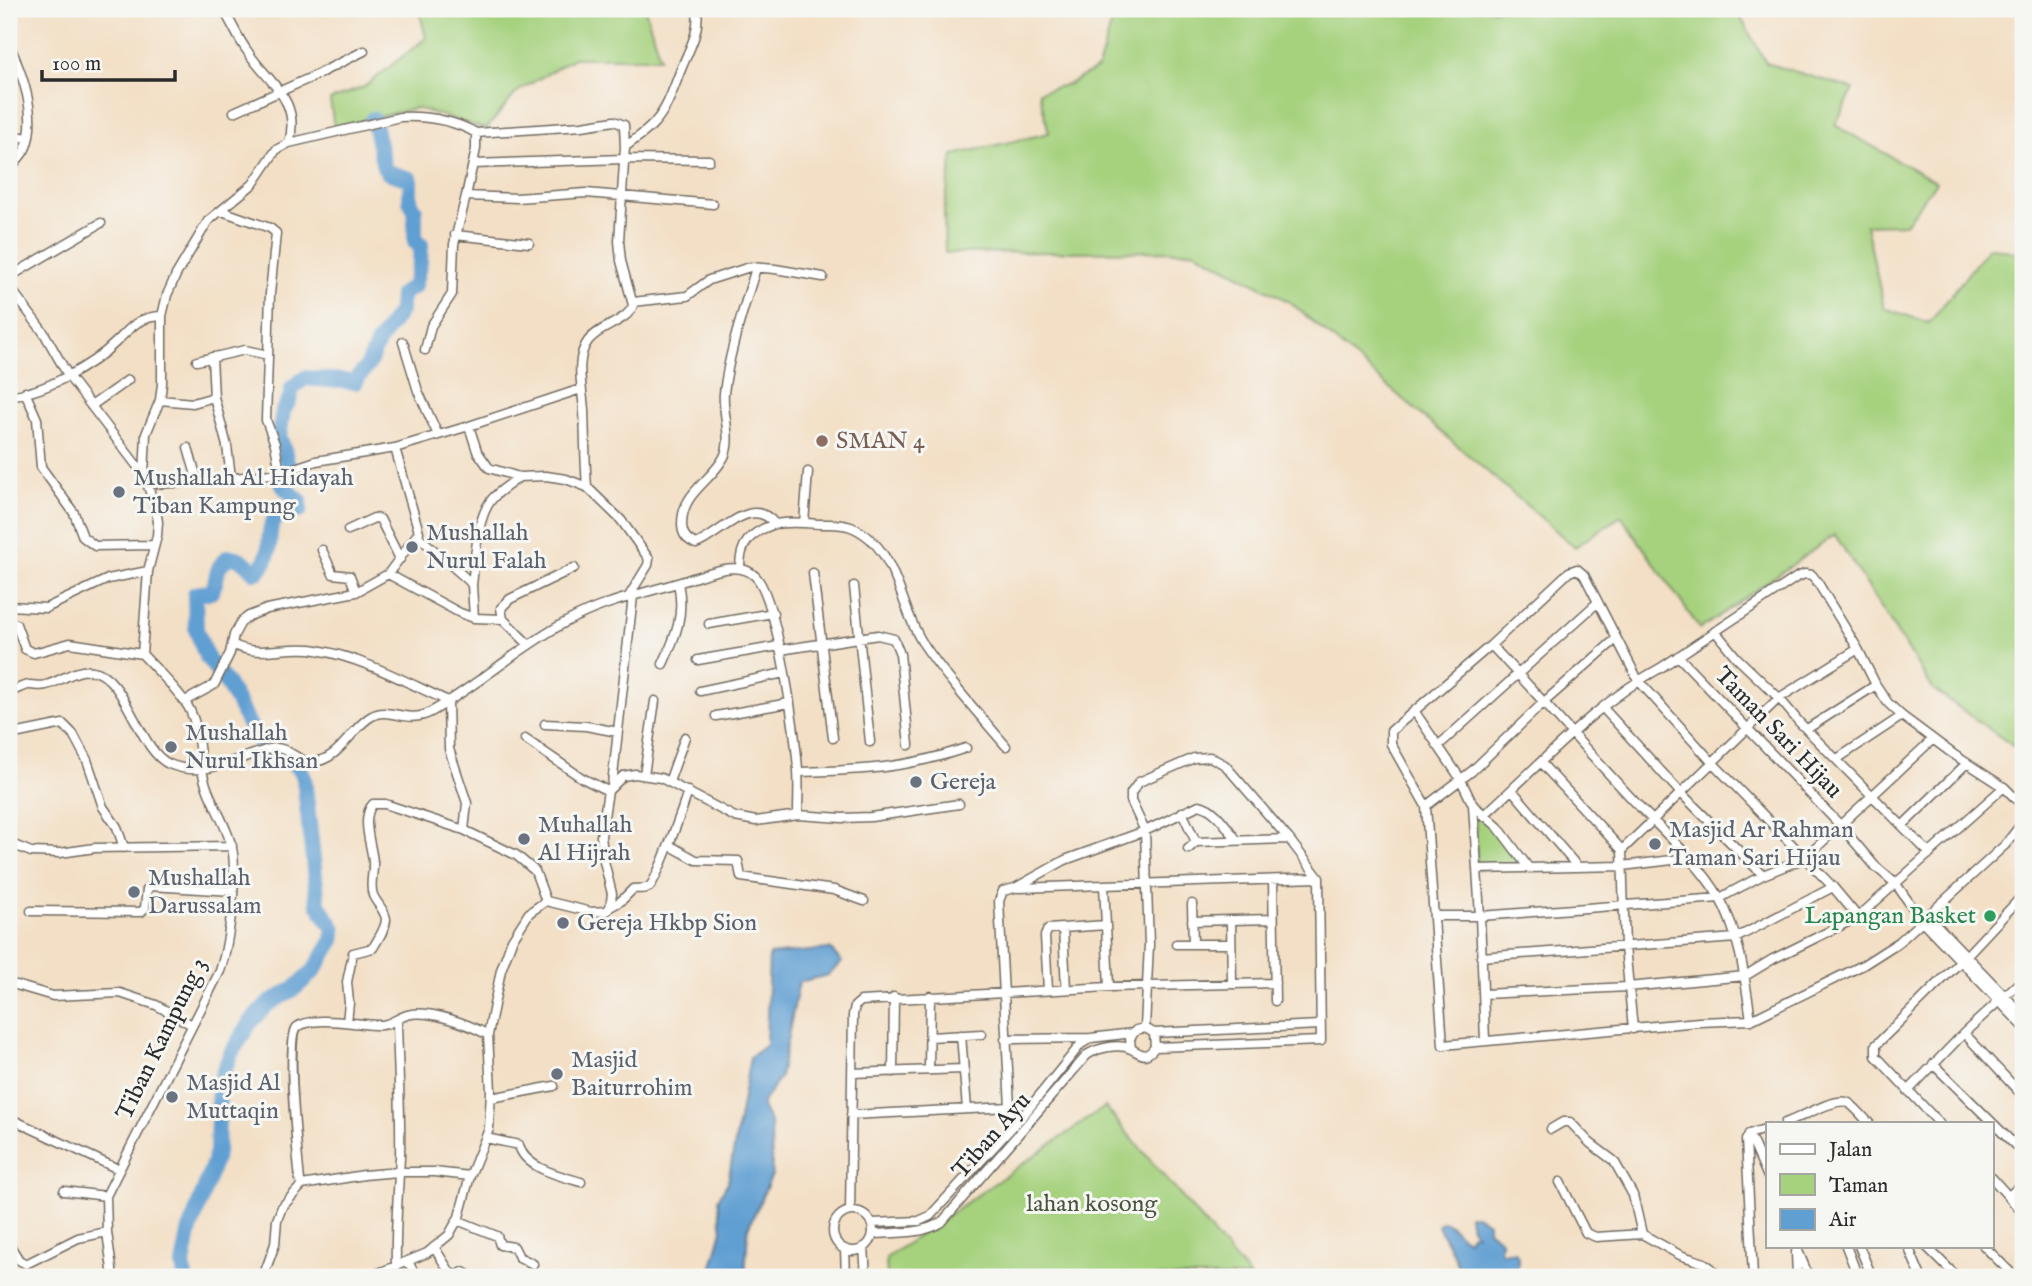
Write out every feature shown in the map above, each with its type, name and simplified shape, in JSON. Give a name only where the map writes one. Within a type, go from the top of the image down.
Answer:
[{"type":"street","points":[[223,9],[245,49],[281,91],[290,108],[293,129],[289,143]]},
{"type":"street","points":[[625,147],[655,123],[673,94],[697,31],[696,9]]},
{"type":"street","points":[[9,44],[19,66],[29,109],[26,147],[9,169]]},
{"type":"street","points":[[233,112],[364,51]]},
{"type":"street","points":[[144,475],[146,434],[160,400],[163,364],[162,316],[167,295],[208,221],[253,184],[276,150],[289,143],[391,119],[418,116],[456,123],[476,133],[618,121],[625,128],[619,241],[621,261],[633,308],[629,314],[600,329],[583,347],[581,389],[587,487]]},
{"type":"street","points":[[425,350],[435,317],[452,294],[455,235],[476,149],[476,133]]},
{"type":"street","points":[[9,135],[28,138]]},
{"type":"street","points":[[472,164],[624,159],[709,160]]},
{"type":"street","points":[[466,196],[517,198],[586,193],[713,204]]},
{"type":"street","points":[[222,211],[270,228],[276,233],[272,253],[266,420],[283,472]]},
{"type":"street","points":[[9,277],[101,223]]},
{"type":"street","points":[[455,235],[529,243]]},
{"type":"street","points":[[633,302],[687,296],[709,280],[750,267],[823,277]]},
{"type":"street","points":[[756,268],[728,368],[724,395],[727,438],[725,455],[692,493],[683,511],[682,525],[688,541],[696,544],[729,521],[755,513],[769,517],[775,524]]},
{"type":"street","points":[[9,286],[44,333],[69,377],[144,475],[158,522],[148,571],[142,654],[70,643],[34,653],[25,649],[16,624],[9,621]]},
{"type":"street","points":[[9,395],[69,377],[116,342],[128,327],[141,320],[162,316]]},
{"type":"street","points":[[403,342],[418,391],[438,435]]},
{"type":"street","points":[[197,361],[249,350],[258,355],[268,355]]},
{"type":"street","points":[[212,357],[214,397],[227,446],[231,477]]},
{"type":"street","points":[[90,406],[128,380]]},
{"type":"street","points":[[148,484],[198,482],[283,472],[324,459],[395,448],[581,389]]},
{"type":"street","points":[[25,392],[37,419],[41,467],[74,513],[86,542],[94,546],[153,545]]},
{"type":"street","points":[[160,400],[193,403],[214,397]]},
{"type":"street","points":[[469,426],[483,462],[489,468],[519,477],[557,478],[587,487],[621,520],[649,559],[631,596],[618,732],[601,836],[612,894],[610,907]]},
{"type":"street","points":[[188,448],[198,482]]},
{"type":"street","points":[[185,701],[214,685],[241,622],[249,616],[267,609],[356,592],[388,574],[418,536],[418,525],[395,448]]},
{"type":"street","points":[[804,523],[808,472]]},
{"type":"street","points":[[474,618],[472,585],[486,509],[492,499],[519,477]]},
{"type":"street","points":[[348,530],[374,518],[380,519],[400,559]]},
{"type":"street","points":[[740,567],[740,554],[744,543],[752,535],[775,524],[804,523],[851,527],[872,542],[889,565],[921,641],[1006,746]]},
{"type":"street","points":[[418,536],[472,585]]},
{"type":"street","points":[[322,550],[333,574],[350,576],[356,592]]},
{"type":"street","points":[[9,693],[26,685],[47,685],[78,671],[93,671],[104,674],[121,696],[152,748],[161,760],[171,765],[202,770],[274,748],[303,761],[320,761],[339,749],[369,717],[376,714],[417,718],[448,701],[528,644],[567,621],[631,596],[720,570],[740,567],[755,575],[764,587],[773,613],[798,772],[798,815]]},
{"type":"street","points":[[528,644],[503,619],[502,608],[510,599],[574,568]]},
{"type":"street","points":[[1858,918],[1833,887],[1712,762],[1638,680],[1584,575],[1577,569],[1391,731],[1390,739],[1426,806],[1443,1045],[1699,1022],[1751,1020],[1863,965],[1899,943],[2005,845],[2023,822]]},
{"type":"street","points":[[9,606],[46,608],[108,579],[148,571]]},
{"type":"street","points":[[813,573],[833,738]]},
{"type":"street","points":[[388,574],[455,611],[474,618],[503,619]]},
{"type":"street","points":[[1483,816],[1572,734],[1638,680],[1797,577],[1808,574],[1818,583],[1888,703],[1933,739],[2004,787],[2023,806]]},
{"type":"street","points":[[663,664],[677,633],[681,615],[678,583]]},
{"type":"street","points":[[854,586],[870,742]]},
{"type":"street","points":[[1438,746],[1597,603]]},
{"type":"street","points":[[709,624],[773,613]]},
{"type":"street","points":[[1715,631],[1736,657],[1930,854]]},
{"type":"street","points":[[698,660],[888,636],[898,644],[909,745]]},
{"type":"street","points":[[1426,806],[1472,771],[1616,639]]},
{"type":"street","points":[[232,644],[260,652],[315,649],[375,667],[448,701]]},
{"type":"street","points":[[1491,645],[1689,858],[1720,898],[1745,976],[1751,1020]]},
{"type":"street","points":[[1622,850],[1779,698],[1858,649]]},
{"type":"street","name":"Tiban Kampung 3","points":[[113,1277],[107,1232],[106,1196],[220,971],[225,954],[233,891],[232,846],[211,799],[202,770],[196,729],[185,701],[142,654]]},
{"type":"street","name":"Taman Sari Hijau","points":[[1678,656],[2003,999]]},
{"type":"street","points":[[700,691],[784,673]]},
{"type":"street","points":[[1807,729],[1876,685]]},
{"type":"street","points":[[448,701],[449,749],[467,803],[464,830]]},
{"type":"street","points":[[644,775],[655,701]]},
{"type":"street","points":[[716,716],[789,703]]},
{"type":"street","points":[[1603,708],[1680,792],[1763,875]]},
{"type":"street","points":[[1415,712],[1460,778],[1473,805],[1498,828],[1528,867]]},
{"type":"street","points":[[1838,759],[1902,716]]},
{"type":"street","points":[[9,735],[63,724],[73,734],[87,760],[103,807],[120,833],[124,848]]},
{"type":"street","points":[[545,724],[586,726],[618,732]]},
{"type":"street","points":[[669,782],[685,737]]},
{"type":"street","points":[[524,739],[582,778],[610,788]]},
{"type":"street","points":[[1435,916],[1480,916],[1720,898],[1763,875],[1805,858],[1933,739]]},
{"type":"street","points":[[798,772],[891,768],[966,748]]},
{"type":"street","points":[[1133,1033],[1130,1038],[1131,1049],[1141,1055],[1147,1055],[1155,1047],[1321,1041],[1319,878],[1225,765],[1215,758],[1202,757],[1135,785],[1131,793],[1131,801],[1145,831],[1148,986],[1145,1028]]},
{"type":"street","points":[[1541,763],[1622,850],[1625,947],[1633,1029]]},
{"type":"street","points":[[1902,826],[1967,763]]},
{"type":"street","points":[[610,788],[623,776],[644,775],[669,782],[728,814],[756,821],[798,815],[871,817],[959,804]]},
{"type":"street","points":[[1483,994],[1745,976],[1773,959],[1858,918],[2004,787]]},
{"type":"street","points":[[1512,790],[1577,866]]},
{"type":"street","points":[[369,1277],[427,1253],[449,1235],[457,1220],[470,1176],[489,1129],[491,1098],[488,1035],[501,970],[512,940],[529,913],[546,901],[591,912],[607,911],[633,889],[650,886],[688,791]]},
{"type":"street","points":[[347,1022],[347,982],[354,953],[373,948],[386,922],[372,888],[374,863],[369,836],[369,808],[373,804],[385,804],[464,830],[516,855],[529,865],[539,878],[546,901]]},
{"type":"street","points":[[1015,888],[1065,860],[1145,831],[1199,805],[1205,806],[1226,825],[1236,839]]},
{"type":"street","points":[[1473,805],[1485,1040]]},
{"type":"street","points":[[1182,812],[1196,842]]},
{"type":"street","points":[[1188,849],[1196,842],[1289,839]]},
{"type":"street","points":[[10,842],[31,852],[45,853],[95,848],[232,846]]},
{"type":"street","points":[[668,845],[696,860],[738,861],[741,877],[834,890],[864,901]]},
{"type":"street","points":[[1477,869],[1622,866],[1689,858]]},
{"type":"street","points":[[1010,1107],[999,897],[1003,891],[1015,888],[1319,878]]},
{"type":"street","points":[[1273,881],[1275,1001]]},
{"type":"street","points":[[1104,885],[1108,987]]},
{"type":"street","points":[[32,911],[142,912],[147,889],[151,886],[233,891]]},
{"type":"street","points":[[1481,957],[1735,938],[1833,887]]},
{"type":"street","points":[[1938,1122],[1876,1056],[1876,1045],[2023,895]]},
{"type":"street","points":[[1192,904],[1193,944]]},
{"type":"street","points":[[1192,921],[1273,919]]},
{"type":"street","points":[[1231,921],[1232,982]]},
{"type":"street","points":[[1048,990],[1045,933],[1050,928],[1106,925]]},
{"type":"street","points":[[1063,928],[1066,989]]},
{"type":"street","points":[[1176,944],[1231,944]]},
{"type":"street","points":[[1908,1091],[1933,1063],[2023,979]]},
{"type":"street","points":[[9,983],[53,996],[120,993],[156,1005],[192,1025]]},
{"type":"street","points":[[850,1211],[850,1115],[855,1006],[861,1001],[894,997],[1108,987],[1275,983]]},
{"type":"street","points":[[929,1070],[930,996]]},
{"type":"street","points":[[893,1072],[894,997]]},
{"type":"street","points":[[2003,999],[2023,1015]]},
{"type":"street","points":[[2003,999],[2023,1026]]},
{"type":"street","points":[[302,1185],[294,1113],[293,1032],[304,1025],[347,1022],[385,1025],[405,1016],[418,1014],[457,1021],[488,1035]]},
{"type":"street","points":[[396,1266],[397,1021]]},
{"type":"street","points":[[1145,1028],[1154,1033],[1320,1025]]},
{"type":"street","points":[[1005,1039],[1091,1038],[1133,1033],[1145,1028]]},
{"type":"street","points":[[1154,1033],[1155,1047]]},
{"type":"street","points":[[1964,1033],[2023,1096]]},
{"type":"street","points":[[930,1037],[982,1034]]},
{"type":"street","points":[[961,1035],[967,1109]]},
{"type":"street","name":"Tiban Ayu","points":[[872,1223],[919,1221],[930,1216],[1026,1112],[1081,1044],[1091,1038]]},
{"type":"street","name":"Tiban Ayu","points":[[873,1234],[919,1232],[942,1222],[1087,1055],[1098,1049],[1131,1049]]},
{"type":"street","points":[[1933,1063],[1992,1122]]},
{"type":"street","points":[[852,1073],[963,1069]]},
{"type":"street","points":[[491,1098],[554,1086]]},
{"type":"street","points":[[1805,1120],[1834,1101],[1844,1100],[1862,1119]]},
{"type":"street","points":[[850,1115],[1010,1107],[1026,1112]]},
{"type":"street","points":[[9,1118],[118,1168]]},
{"type":"street","points":[[1552,1129],[1563,1122],[1570,1122],[1590,1143],[1614,1161],[1633,1195],[1642,1234]]},
{"type":"street","points":[[1994,1124],[2023,1153]]},
{"type":"street","points":[[1749,1134],[1766,1129]]},
{"type":"street","points":[[1749,1134],[1766,1172]]},
{"type":"street","points":[[1749,1134],[1746,1143],[1753,1277]]},
{"type":"street","points":[[486,1138],[516,1143],[530,1162],[562,1177],[581,1182]]},
{"type":"street","points":[[263,1277],[275,1244],[277,1220],[282,1207],[302,1185],[398,1172],[470,1176]]},
{"type":"street","points":[[1994,1180],[2023,1213]]},
{"type":"street","points":[[1560,1182],[1586,1233],[1596,1237],[1642,1234],[1680,1255],[1704,1263],[1719,1277]]},
{"type":"street","points":[[2009,1196],[2023,1182]]},
{"type":"street","points":[[64,1191],[106,1196]]},
{"type":"street","points":[[864,1247],[851,1250],[839,1245],[833,1232],[837,1218],[850,1211],[863,1213],[872,1223],[873,1234],[864,1247],[866,1277]]},
{"type":"street","points":[[457,1220],[498,1236],[500,1245],[514,1247],[519,1257],[533,1264]]},
{"type":"street","points":[[9,1244],[19,1260],[26,1264],[78,1238],[107,1232]]},
{"type":"street","points":[[434,1247],[451,1274],[458,1275],[463,1272],[472,1277]]},
{"type":"street","points":[[1796,1248],[1797,1277]]},
{"type":"street","points":[[1797,1248],[1809,1277]]},
{"type":"street","points":[[1847,1248],[1858,1277]]},
{"type":"street","points":[[1860,1248],[1872,1277]]},
{"type":"street","points":[[1909,1248],[1921,1277]]},
{"type":"street","points":[[1928,1248],[1957,1277]]},
{"type":"street","points":[[1986,1248],[2015,1277]]},
{"type":"street","points":[[845,1249],[846,1277]]},
{"type":"street","points":[[408,1261],[416,1277]]},
{"type":"green space","points":[[419,9],[645,9],[660,58],[574,58],[517,92],[486,129],[416,108],[334,127],[330,100],[364,87],[426,38]]},
{"type":"green space","points":[[1110,9],[1736,9],[1766,63],[1854,89],[1835,125],[1936,182],[1905,224],[1866,225],[1884,308],[1929,323],[1989,247],[2023,254],[2023,753],[1933,689],[1835,535],[1700,629],[1621,516],[1575,547],[1290,302],[1194,251],[945,253],[944,211],[953,155],[1049,133],[1039,92],[1069,84],[1098,68],[1112,22]]},
{"type":"green space","points":[[1475,807],[1528,867],[1477,869]]},
{"type":"green space","name":"lahan kosong","points":[[1105,1107],[1250,1277],[887,1277],[886,1258]]},
{"type":"water","points":[[830,949],[842,962],[828,975],[799,982],[780,1077],[761,1105],[771,1124],[772,1175],[748,1228],[745,1277],[709,1277],[722,1230],[718,1199],[728,1182],[750,1057],[766,1045],[769,955]]},
{"type":"water","points":[[1469,1215],[1476,1215],[1488,1223],[1488,1229],[1501,1240],[1500,1250],[1503,1253],[1515,1251],[1518,1267],[1509,1277],[1460,1277],[1454,1256],[1438,1225],[1441,1222],[1449,1224],[1468,1240],[1471,1234],[1476,1234],[1471,1228]]},
{"type":"waterway","points":[[185,1277],[183,1265],[189,1233],[217,1153],[219,1085],[230,1055],[250,1023],[268,1004],[295,988],[313,972],[333,940],[334,929],[318,904],[301,770],[279,752],[266,749],[256,737],[227,684],[206,656],[196,629],[195,594],[211,592],[218,571],[228,557],[240,559],[257,572],[267,557],[273,521],[280,515],[300,510],[300,501],[281,482],[291,473],[279,438],[283,411],[290,399],[292,388],[305,378],[355,382],[400,311],[401,295],[414,286],[421,245],[415,242],[415,210],[410,201],[410,179],[387,172],[373,119]]},
{"type":"place","name":"SMAN 4","points":[[822,441]]},
{"type":"place","name":"Mushallah Al Hidayah Tiban Kampung","points":[[119,492]]},
{"type":"place","name":"Mushallah Nurul Falah","points":[[412,547]]},
{"type":"place","name":"Mushallah Nurul Ikhsan","points":[[171,747]]},
{"type":"place","name":"Gereja","points":[[916,782]]},
{"type":"place","name":"Muhallah Al Hijrah","points":[[524,839]]},
{"type":"place","name":"Masjid Ar Rahman Taman Sari Hijau","points":[[1655,844]]},
{"type":"place","name":"Mushallah Darussalam","points":[[134,892]]},
{"type":"place","name":"Lapangan Basket","points":[[1990,916]]},
{"type":"place","name":"Gereja Hkbp Sion","points":[[563,923]]},
{"type":"place","name":"Masjid Baiturrohim","points":[[557,1074]]},
{"type":"place","name":"Masjid Al Muttaqin","points":[[172,1097]]}]
